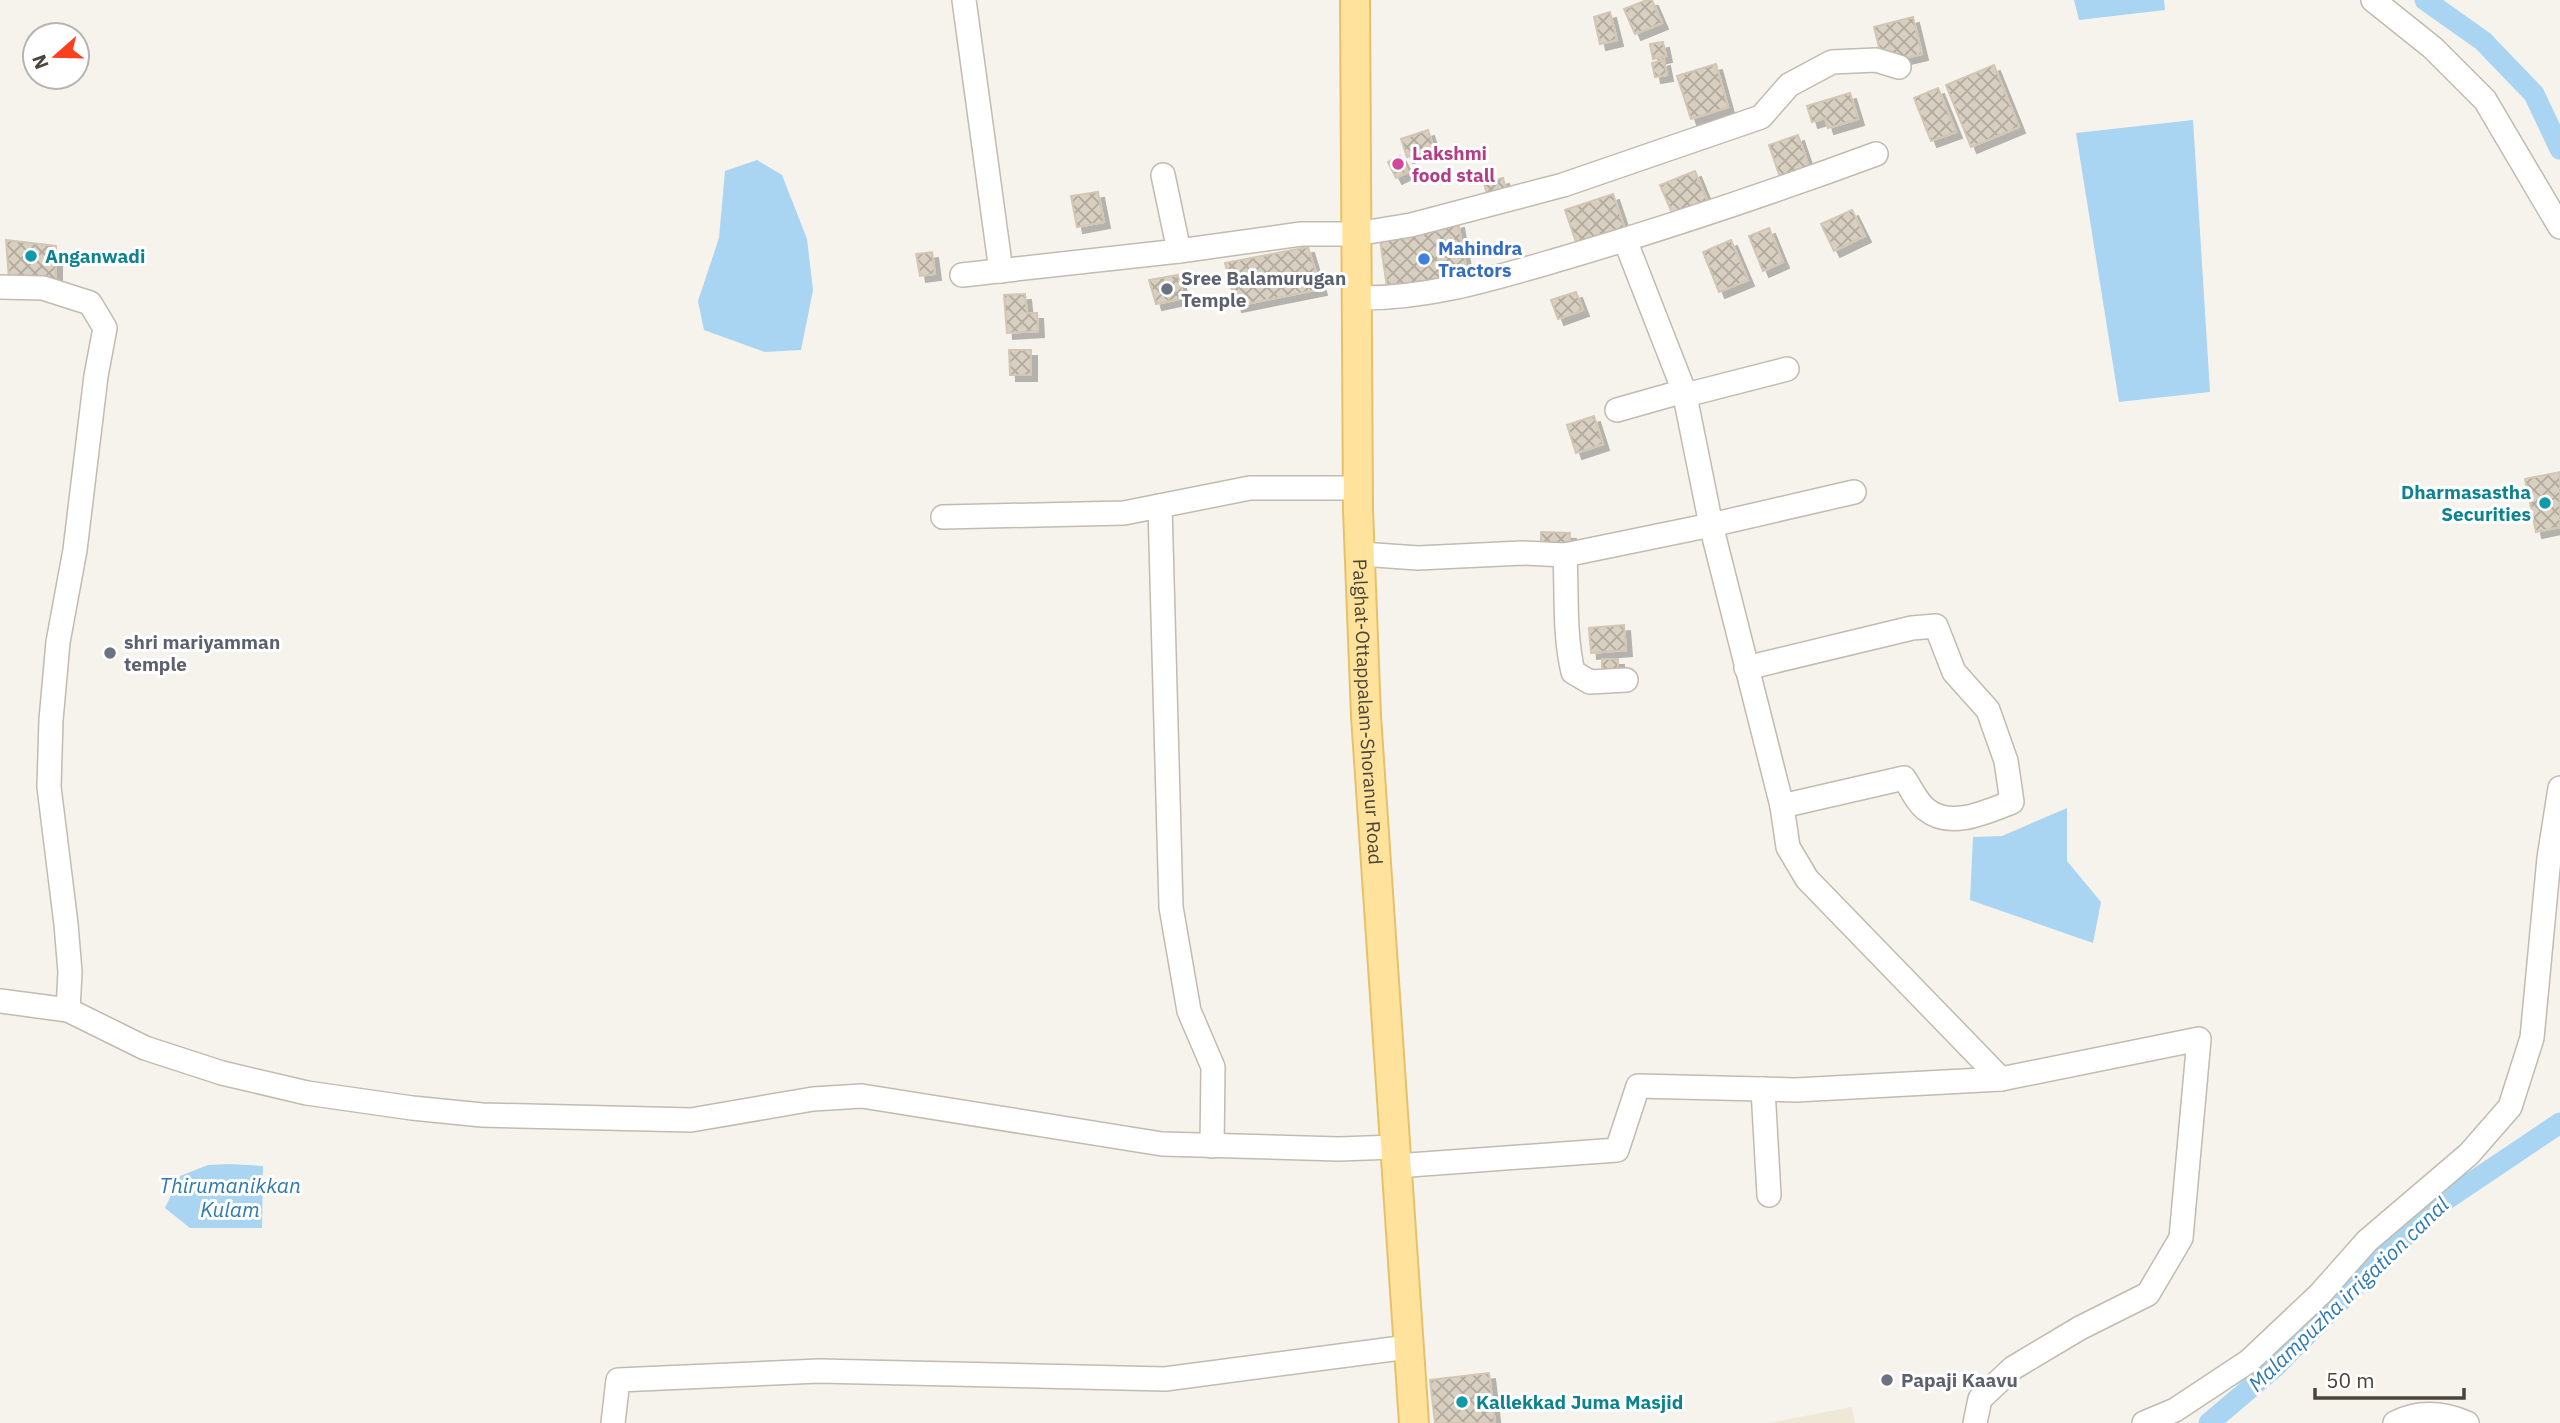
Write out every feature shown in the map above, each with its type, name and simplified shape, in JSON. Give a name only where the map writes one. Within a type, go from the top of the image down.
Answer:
[{"type":"main road","name":"Palghat-Ottappalam-Shoranur Road","points":[[1355,0],[1358,488],[1366,716],[1414,1423]]},
{"type":"street","points":[[964,0],[1001,271]]},
{"type":"street","points":[[2373,0],[2432,48],[2485,100],[2553,202],[2560,227]]},
{"type":"street","points":[[962,275],[1179,251],[1301,234],[1356,234],[1411,225],[1563,185],[1761,117],[1789,85],[1832,62],[1876,60],[1899,67]]},
{"type":"street","points":[[1357,298],[1399,299],[1461,287],[1625,240],[1876,154]]},
{"type":"street","points":[[1163,175],[1179,251]]},
{"type":"street","points":[[1625,240],[1685,393],[1711,525],[1782,806],[1788,847],[1807,879],[2001,1079]]},
{"type":"street","points":[[0,288],[43,288],[90,303],[105,328],[96,376],[75,551],[58,642],[51,720],[48,787],[66,924],[68,1010]]},
{"type":"street","points":[[1617,410],[1787,369]]},
{"type":"street","points":[[943,517],[1124,513],[1250,488],[1358,488]]},
{"type":"street","points":[[1361,554],[1419,558],[1522,553],[1565,555],[1854,492]]},
{"type":"street","points":[[1160,506],[1171,906],[1189,1011],[1213,1067],[1212,1146]]},
{"type":"street","points":[[1565,555],[1568,609],[1566,642],[1573,672],[1590,682],[1626,680]]},
{"type":"street","points":[[1746,668],[1912,628],[1936,626],[1954,672],[1988,710],[2006,761],[2012,802],[1984,814],[1943,820],[1925,809],[1904,778],[1782,806]]},
{"type":"street","points":[[2144,1423],[2175,1410],[2249,1361],[2320,1294],[2367,1241],[2469,1154],[2510,1107],[2532,1038],[2549,858],[2560,788]]},
{"type":"street","points":[[0,1001],[68,1010],[145,1048],[222,1073],[307,1093],[412,1108],[482,1115],[691,1120],[813,1099],[862,1096],[1162,1143],[1339,1149],[1395,1156],[1617,1150],[1638,1086],[1763,1089],[2001,1079],[2199,1039],[2181,1238],[2148,1294],[2080,1328],[2013,1368],[1980,1399],[1975,1423]]},
{"type":"street","points":[[1763,1089],[1769,1195]]},
{"type":"street","points":[[613,1423],[618,1380],[819,1371],[1165,1380],[1408,1347]]},
{"type":"street","points":[[2395,1423],[2411,1415],[2449,1416],[2467,1423]]},
{"type":"shaded area","points":[[1852,1407],[1855,1423],[1768,1423]]},
{"type":"water","points":[[2074,0],[2164,0],[2165,10],[2079,20]]},
{"type":"water","points":[[2193,120],[2210,392],[2119,402],[2076,133]]},
{"type":"water","points":[[757,160],[782,175],[807,239],[813,290],[801,350],[765,352],[704,330],[698,301],[719,238],[725,171]]},
{"type":"water","points":[[2067,808],[2067,861],[2101,902],[2093,943],[1970,900],[1973,837],[2002,836]]},
{"type":"water","name":"Thirumanikkan Kulam","points":[[208,1165],[263,1166],[262,1228],[190,1228],[165,1208],[180,1176]]},
{"type":"building","points":[[1652,0],[1662,23],[1635,34],[1624,9]]},
{"type":"building","points":[[1610,12],[1617,40],[1600,44],[1594,17]]},
{"type":"building","points":[[1913,17],[1922,54],[1883,63],[1874,27]]},
{"type":"building","points":[[1663,42],[1666,56],[1653,59],[1650,44]]},
{"type":"building","points":[[1664,60],[1667,75],[1655,77],[1652,63]]},
{"type":"building","points":[[1716,64],[1728,107],[1691,119],[1677,76]]},
{"type":"building","points":[[1994,65],[2019,127],[1971,147],[1946,85]]},
{"type":"building","points":[[1938,88],[1956,132],[1931,141],[1914,98]]},
{"type":"building","points":[[1850,93],[1858,119],[1828,128],[1825,118],[1812,122],[1807,106]]},
{"type":"building","points":[[1428,130],[1434,149],[1407,157],[1401,139]]},
{"type":"building","points":[[1798,135],[1810,170],[1781,180],[1769,145]]},
{"type":"building","points":[[1400,156],[1408,172],[1396,178],[1388,162]]},
{"type":"building","points":[[1695,171],[1709,205],[1675,220],[1660,185]]},
{"type":"building","points":[[1503,178],[1508,197],[1489,201],[1484,183]]},
{"type":"building","points":[[1098,192],[1104,222],[1077,227],[1071,196]]},
{"type":"building","points":[[1613,194],[1627,235],[1579,251],[1565,210]]},
{"type":"building","points":[[1852,210],[1865,236],[1834,251],[1821,224]]},
{"type":"building","name":"Mahindra Tractors","points":[[1458,222],[1468,278],[1388,294],[1380,240]]},
{"type":"building","points":[[1769,228],[1783,262],[1763,271],[1749,236]]},
{"type":"building","name":"Anganwadi","points":[[6,240],[56,246],[56,281],[9,279]]},
{"type":"building","points":[[1731,240],[1748,280],[1719,292],[1703,252]]},
{"type":"building","points":[[1308,247],[1321,289],[1236,306],[1225,263]]},
{"type":"building","points":[[932,252],[935,274],[920,276],[916,254]]},
{"type":"building","name":"Sree Balamurugan Temple","points":[[1178,275],[1184,298],[1156,304],[1149,280]]},
{"type":"building","points":[[1576,292],[1583,310],[1558,319],[1551,300]]},
{"type":"building","points":[[1025,294],[1027,313],[1037,313],[1038,331],[1007,333],[1004,295]]},
{"type":"building","points":[[1009,350],[1031,350],[1031,375],[1010,375]]},
{"type":"building","points":[[1594,416],[1603,444],[1576,453],[1567,425]]},
{"type":"building","name":"Dharmasastha Securities","points":[[2560,472],[2560,527],[2536,532],[2525,479]]},
{"type":"building","points":[[1541,532],[1570,533],[1569,546],[1541,545]]},
{"type":"building","points":[[1624,625],[1626,650],[1591,653],[1589,628]]},
{"type":"building","points":[[1602,659],[1618,659],[1618,672],[1602,672]]},
{"type":"building","name":"Kallekkad Juma Masjid","points":[[1489,1373],[1495,1423],[1435,1423],[1430,1380]]},
{"type":"waterway","name":"Malampuzha irrigation canal","points":[[2425,0],[2483,41],[2534,94],[2560,149]]},
{"type":"waterway","name":"Malampuzha irrigation canal","points":[[2209,1423],[2275,1367],[2432,1209],[2560,1123]]},
{"type":"place","name":"Lakshmi food stall","points":[[1398,164]]},
{"type":"place","name":"Anganwadi","points":[[31,256]]},
{"type":"place","name":"Mahindra Tractors","points":[[1424,259]]},
{"type":"place","name":"Sree Balamurugan Temple","points":[[1167,289]]},
{"type":"place","name":"Dharmasastha Securities","points":[[2545,503]]},
{"type":"place","name":"shri mariyamman temple","points":[[110,653]]},
{"type":"place","name":"Papaji Kaavu","points":[[1887,1380]]},
{"type":"place","name":"Kallekkad Juma Masjid","points":[[1462,1402]]}]
